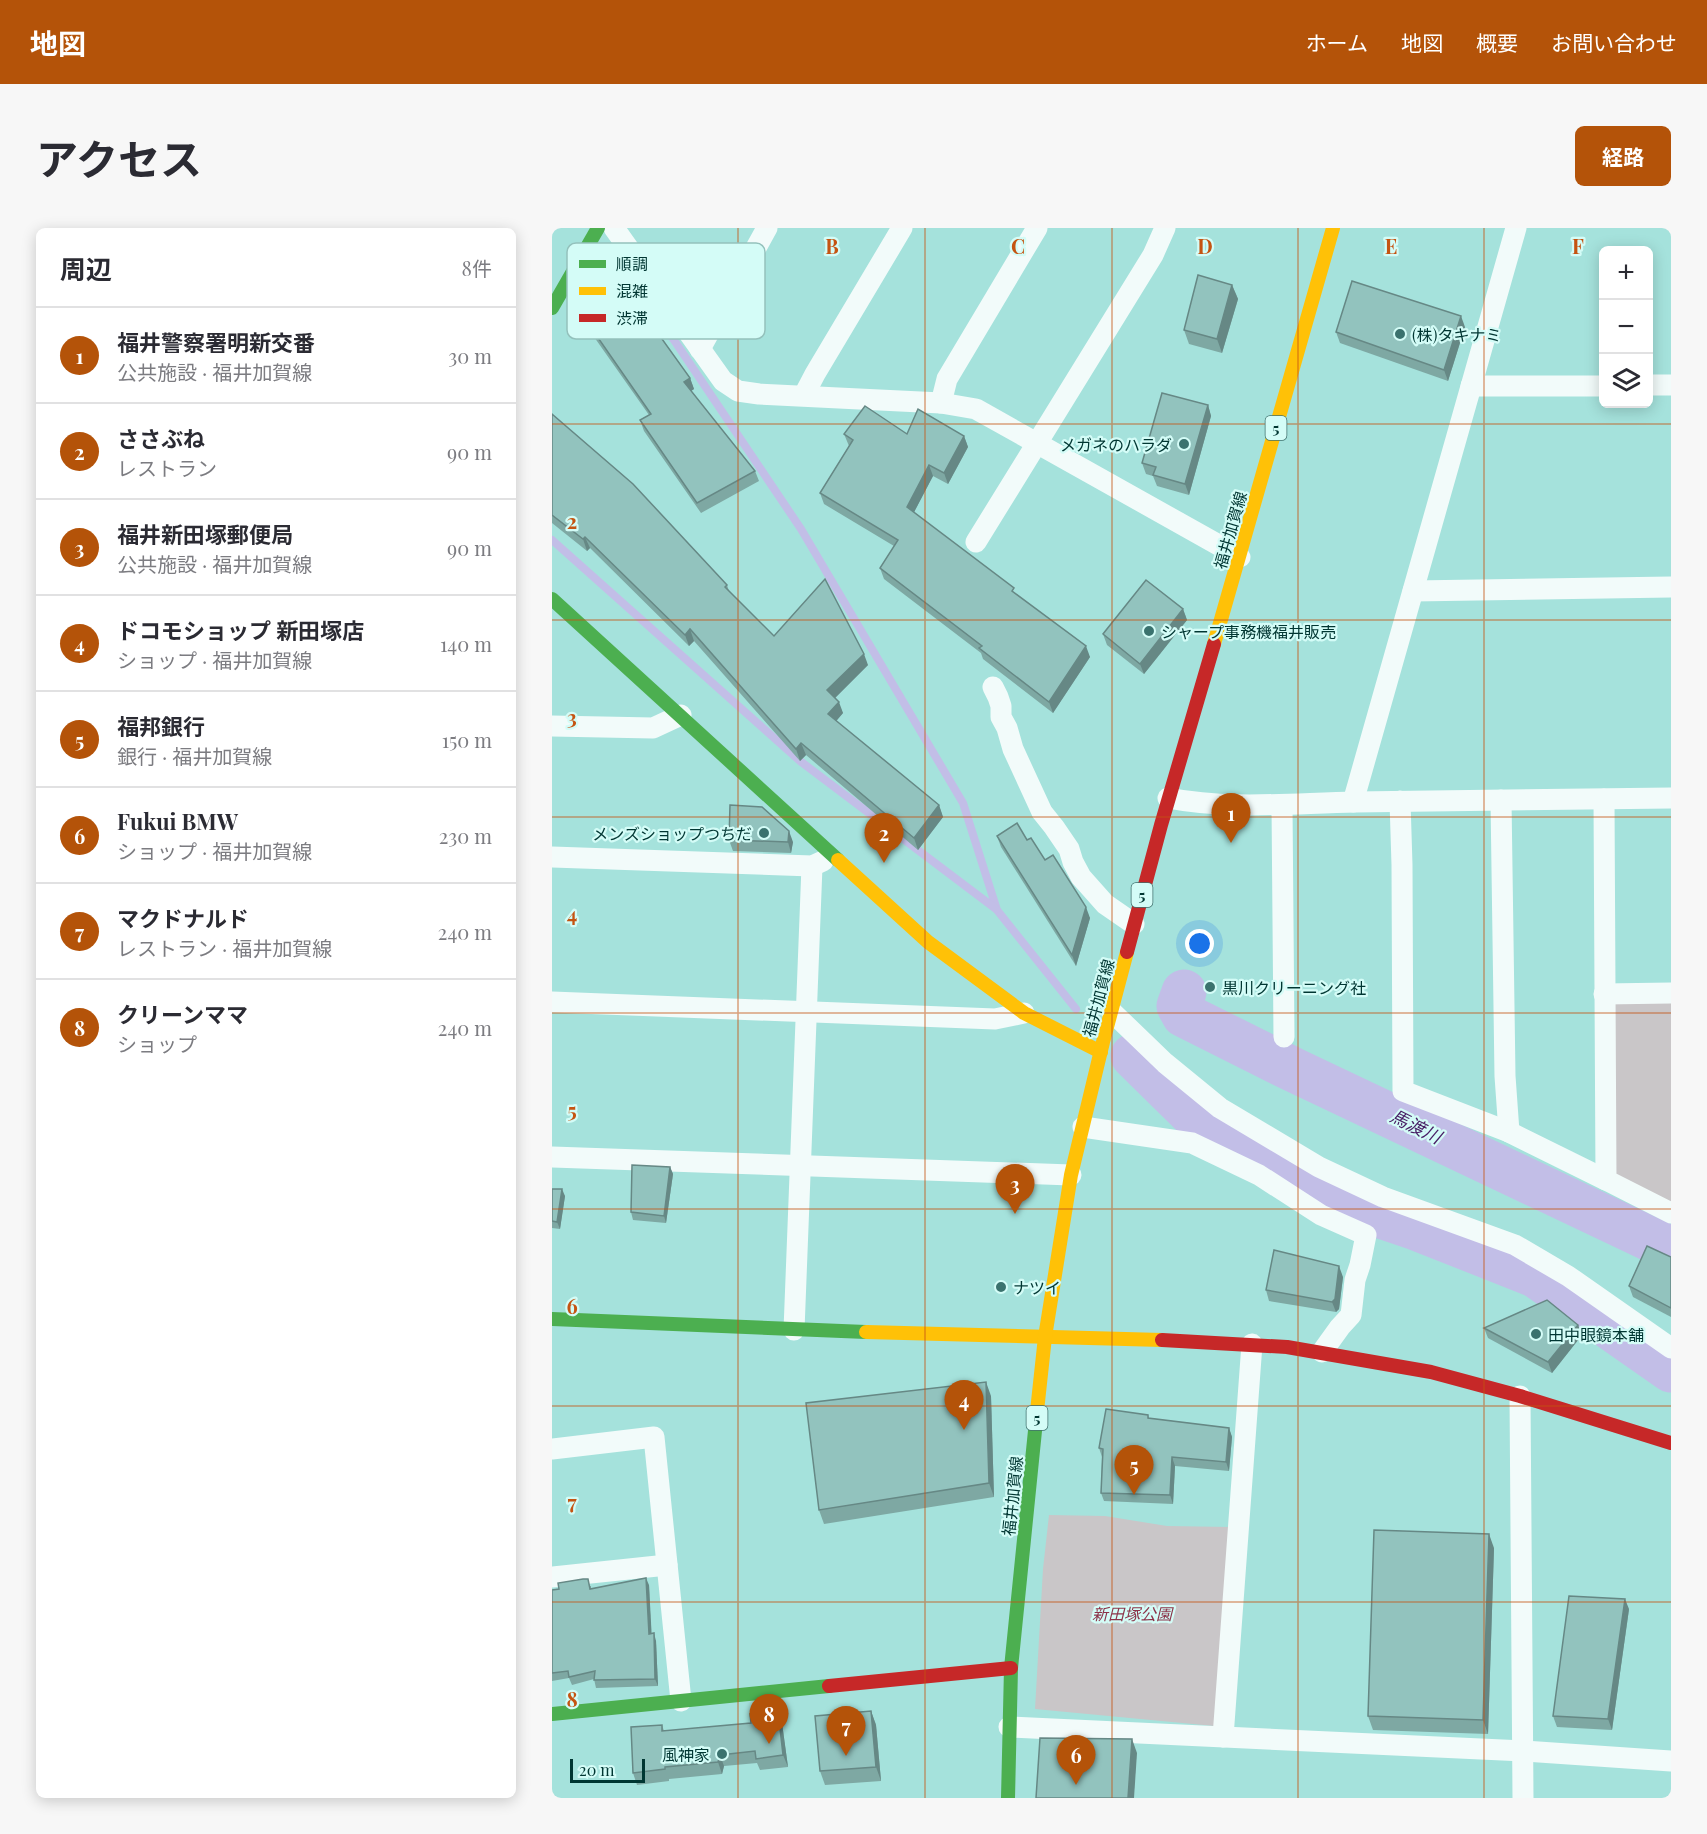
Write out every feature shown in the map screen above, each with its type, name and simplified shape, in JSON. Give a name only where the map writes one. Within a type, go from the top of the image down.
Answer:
[{"type":"street","points":[[589,243],[598,228]]},
{"type":"street","points":[[614,228],[625,243]]},
{"type":"street","points":[[759,243],[767,228]]},
{"type":"street","points":[[804,395],[902,228]]},
{"type":"street","points":[[941,403],[947,379],[1037,228]]},
{"type":"street","points":[[976,542],[1154,255],[1165,228]]},
{"type":"street","name":"福井加賀線","points":[[1008,1798],[1011,1668],[1045,1336],[1071,1175],[1102,1047],[1171,788],[1240,557],[1333,228]]},
{"type":"street","points":[[1353,802],[1516,228]]},
{"type":"street","points":[[552,308],[567,282]]},
{"type":"street","points":[[693,339],[723,381],[738,391],[941,403],[976,409],[1240,557]]},
{"type":"street","points":[[700,349],[706,339]]},
{"type":"street","points":[[1653,386],[1671,385]]},
{"type":"street","points":[[1471,386],[1599,386]]},
{"type":"street","points":[[1413,591],[1671,587]]},
{"type":"street","points":[[552,599],[928,942],[1024,1014],[1102,1047]]},
{"type":"street","points":[[993,687],[1013,749],[1042,812],[1069,849],[1081,877],[1105,904],[1134,924]]},
{"type":"street","points":[[552,726],[652,728],[681,715]]},
{"type":"street","points":[[1171,788],[1192,803],[1282,805],[1400,801],[1671,798]]},
{"type":"street","points":[[1604,799],[1606,1180]]},
{"type":"street","points":[[1501,800],[1505,1076],[1509,1132]]},
{"type":"street","points":[[1400,801],[1403,1091],[1509,1132],[1671,1214]]},
{"type":"street","points":[[1282,805],[1284,1037]]},
{"type":"street","points":[[552,857],[812,866],[833,856]]},
{"type":"street","points":[[794,1330],[812,866]]},
{"type":"street","points":[[1604,994],[1671,993]]},
{"type":"street","points":[[552,1002],[995,1019],[1024,1014]]},
{"type":"street","points":[[1110,1017],[1220,1108],[1319,1167],[1383,1197],[1515,1245],[1568,1276],[1671,1348]]},
{"type":"street","points":[[1083,1127],[1192,1143],[1259,1175],[1321,1215],[1366,1235],[1355,1280],[1351,1315],[1322,1352]]},
{"type":"street","points":[[552,1157],[1071,1175]]},
{"type":"street","points":[[552,1307],[562,1319],[794,1330],[1252,1344],[1322,1352],[1431,1372],[1520,1396],[1671,1443]]},
{"type":"street","points":[[552,1330],[562,1319]]},
{"type":"street","points":[[1223,1737],[1252,1344]]},
{"type":"street","points":[[1520,1396],[1523,1798]]},
{"type":"street","points":[[552,1449],[654,1437],[681,1701]]},
{"type":"street","points":[[552,1577],[667,1565]]},
{"type":"street","points":[[552,1714],[1011,1668]]},
{"type":"street","points":[[1009,1727],[1524,1751],[1671,1761]]},
{"type":"green space","points":[[1671,993],[1671,1213],[1606,1180],[1604,994]]},
{"type":"green space","name":"新田塚公園","points":[[1049,1515],[1105,1516],[1167,1526],[1231,1527],[1214,1726],[1035,1709],[1043,1569]]},
{"type":"building","points":[[1198,275],[1232,285],[1217,339],[1184,330]]},
{"type":"building","points":[[1352,281],[1461,316],[1444,370],[1336,332]]},
{"type":"building","points":[[599,339],[662,339],[690,378],[684,382],[755,471],[697,503],[640,420],[651,414]]},
{"type":"building","points":[[1162,393],[1208,405],[1185,484],[1153,475],[1156,467],[1142,463]]},
{"type":"building","points":[[865,406],[907,434],[918,409],[964,436],[944,473],[929,465],[907,507],[1014,588],[1012,591],[1086,646],[1049,702],[979,648],[982,646],[880,568],[898,540],[820,493],[853,440],[844,434]]},
{"type":"building","points":[[552,414],[633,484],[727,585],[725,587],[774,636],[825,579],[864,654],[827,690],[839,702],[828,714],[939,805],[914,838],[801,743],[796,749],[690,629],[685,635],[585,537],[583,539],[552,515]]},
{"type":"building","points":[[1146,580],[1183,609],[1140,664],[1103,634]]},
{"type":"building","points":[[730,805],[762,807],[789,831],[788,842],[729,840]]},
{"type":"building","points":[[1017,823],[1027,840],[1031,838],[1045,860],[1053,855],[1086,907],[1072,955],[997,836]]},
{"type":"building","points":[[632,1165],[670,1167],[664,1216],[631,1212]]},
{"type":"building","points":[[552,1189],[562,1189],[557,1222],[552,1221]]},
{"type":"building","points":[[1647,1246],[1671,1257],[1671,1308],[1629,1286]]},
{"type":"building","points":[[1274,1250],[1339,1266],[1335,1299],[1332,1302],[1266,1290]]},
{"type":"building","points":[[1547,1300],[1578,1325],[1548,1362],[1484,1328]]},
{"type":"building","points":[[986,1382],[989,1483],[819,1510],[806,1403]]},
{"type":"building","points":[[1106,1409],[1148,1415],[1148,1418],[1229,1428],[1226,1462],[1172,1457],[1170,1495],[1101,1493],[1103,1449],[1099,1448]]},
{"type":"building","points":[[1374,1530],[1489,1534],[1483,1720],[1368,1716]]},
{"type":"building","points":[[646,1578],[649,1634],[654,1633],[655,1679],[594,1680],[595,1671],[569,1677],[568,1671],[552,1673],[552,1590],[559,1589],[558,1583],[588,1579],[590,1589]]},
{"type":"building","points":[[1569,1596],[1625,1599],[1608,1719],[1553,1716]]},
{"type":"building","points":[[778,1711],[783,1755],[756,1759],[755,1751],[720,1755],[718,1762],[665,1767],[665,1769],[633,1773],[631,1727],[662,1725],[662,1731],[751,1723],[750,1714]]},
{"type":"building","points":[[871,1711],[876,1767],[820,1771],[815,1716]]},
{"type":"building","points":[[1040,1738],[1132,1739],[1128,1798],[1036,1798]]},
{"type":"waterway","points":[[673,339],[801,529],[963,803],[997,910],[1076,1009]]},
{"type":"waterway","points":[[552,540],[800,761],[996,909]]},
{"type":"waterway","name":"馬渡川","points":[[1184,992],[1179,1006],[1184,1015],[1294,1070],[1671,1249]]},
{"type":"waterway","points":[[1133,1056],[1191,1113],[1330,1199],[1416,1228],[1535,1275],[1671,1370]]},
{"type":"traffic: fast","points":[[589,243],[598,228]]},
{"type":"traffic: fast","points":[[552,308],[567,282]]},
{"type":"traffic: fast","points":[[552,599],[838,860]]},
{"type":"traffic: fast","points":[[552,1319],[866,1332]]},
{"type":"traffic: fast","points":[[1008,1798],[1011,1668],[1037,1411]]},
{"type":"traffic: fast","points":[[552,1714],[829,1686]]},
{"type":"traffic: slow","points":[[1214,644],[1333,228]]},
{"type":"traffic: slow","points":[[838,860],[928,942],[1024,1013],[1101,1052]]},
{"type":"traffic: slow","points":[[1037,1411],[1045,1337],[1071,1175],[1127,952]]},
{"type":"traffic: slow","points":[[866,1332],[1162,1340]]},
{"type":"traffic: jam","points":[[1127,952],[1161,825],[1214,644]]},
{"type":"traffic: jam","points":[[1162,1340],[1287,1347],[1431,1372],[1520,1396],[1671,1443]]},
{"type":"traffic: jam","points":[[829,1686],[1011,1668]]},
{"type":"place","name":"(株)タキナミ","points":[[1400,334]]},
{"type":"place","name":"メガネのハラダ","points":[[1184,444]]},
{"type":"place","name":"シャープ事務機福井販売","points":[[1149,631]]},
{"type":"place","name":"メンズショップつちだ","points":[[764,833]]},
{"type":"place","name":"福井警察署明新交番","points":[[1231,843]]},
{"type":"place","name":"ささぶね","points":[[884,863]]},
{"type":"place","name":"黒川クリーニング社","points":[[1210,987]]},
{"type":"place","name":"福井新田塚郵便局","points":[[1015,1214]]},
{"type":"place","name":"ナツイ","points":[[1001,1287]]},
{"type":"place","name":"田中眼鏡本舗","points":[[1536,1334]]},
{"type":"place","name":"ドコモショップ 新田塚店","points":[[964,1430]]},
{"type":"place","name":"福邦銀行","points":[[1134,1495]]},
{"type":"place","name":"クリーンママ","points":[[769,1744]]},
{"type":"place","name":"風神家","points":[[722,1754]]},
{"type":"place","name":"マクドナルド","points":[[846,1756]]},
{"type":"place","name":"Fukui BMW","points":[[1076,1785]]}]
